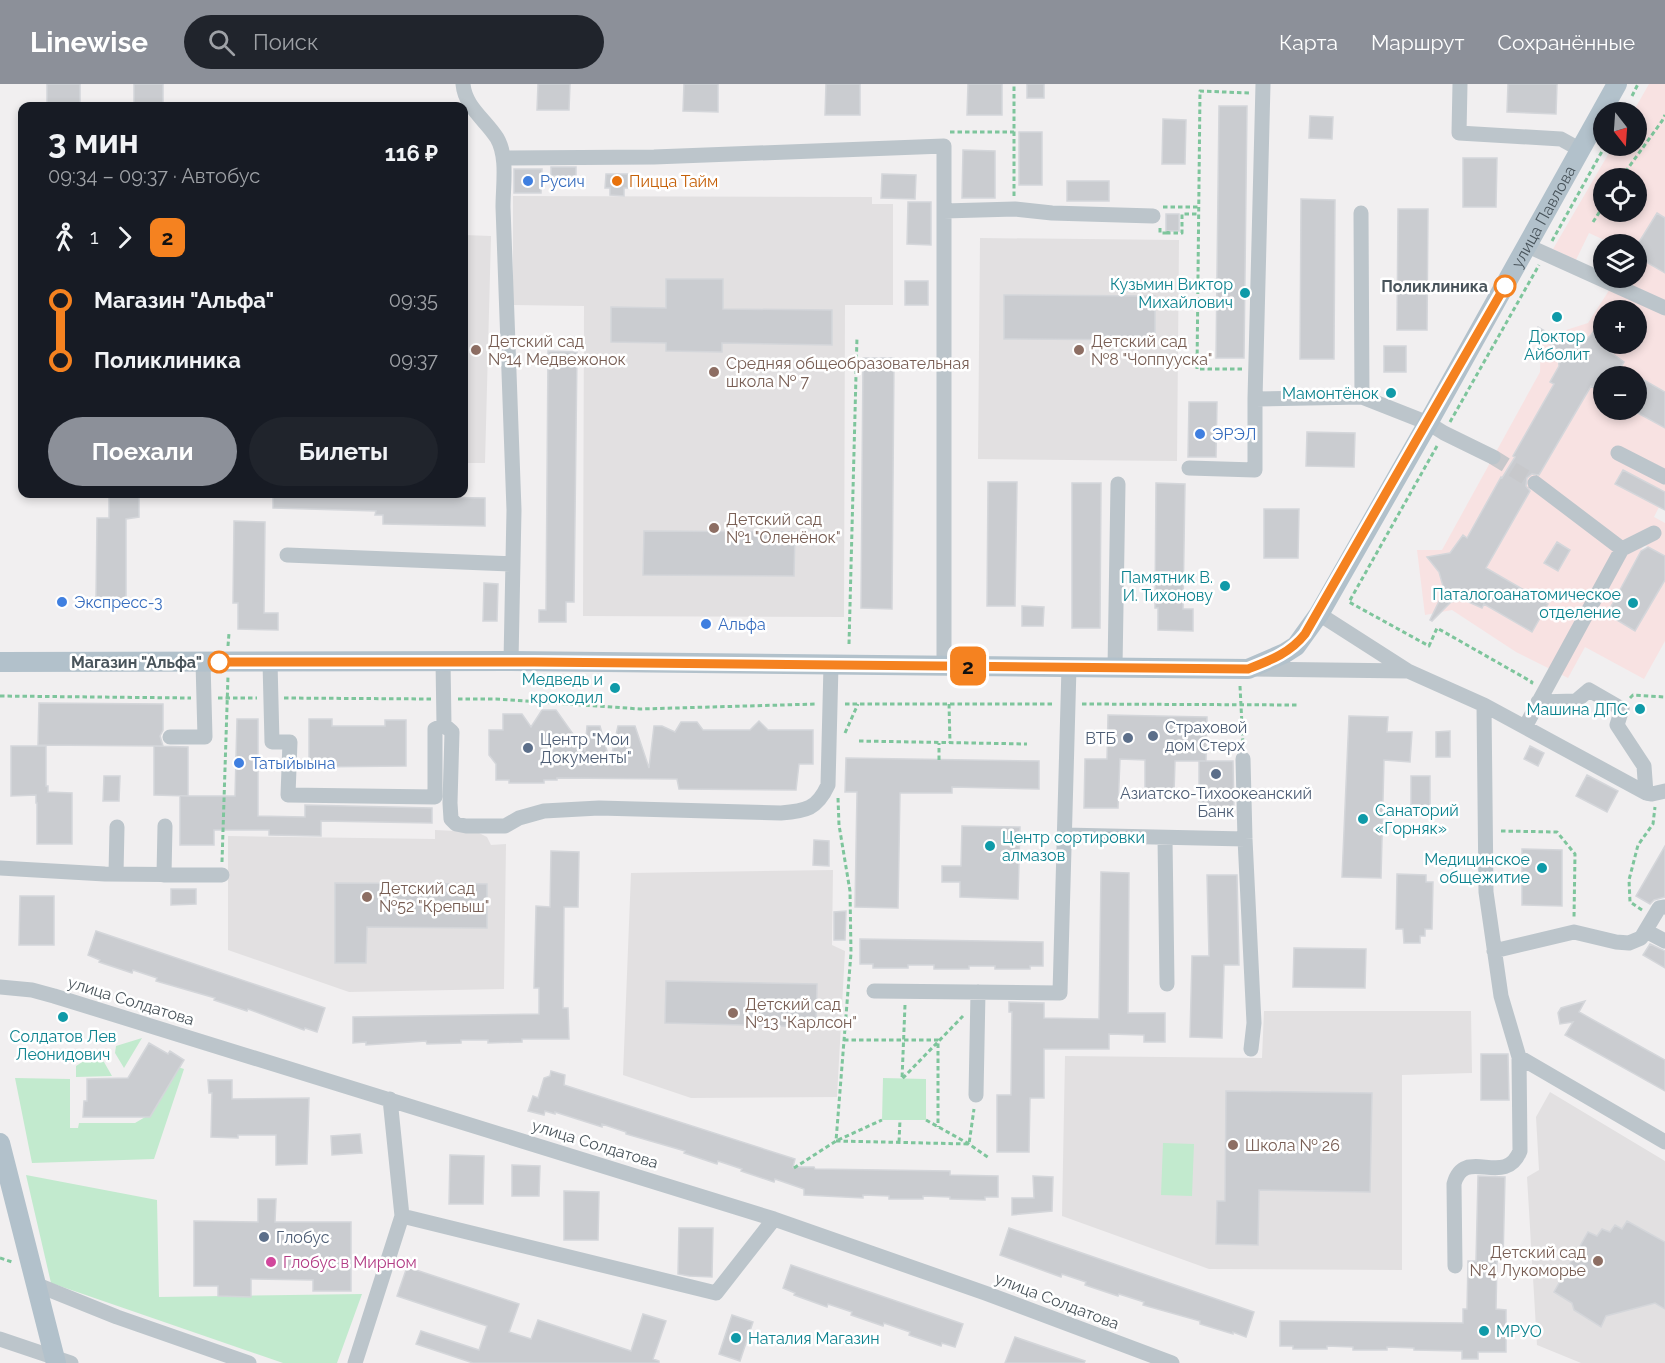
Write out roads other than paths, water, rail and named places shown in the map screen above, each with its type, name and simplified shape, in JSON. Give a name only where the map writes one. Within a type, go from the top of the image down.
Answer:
[{"type":"main road","name":"улица Павлова","points":[[1244,669],[1285,653],[1296,646],[1319,614],[1436,428],[1537,250],[1581,150],[1617,84]]},
{"type":"main road","points":[[0,662],[511,661],[1244,669]]},
{"type":"main road","points":[[0,1143],[35,1284],[60,1361]]},
{"type":"street","points":[[463,84],[464,96],[498,139],[504,158],[503,207],[514,510],[511,661]]},
{"type":"street","points":[[1460,84],[1459,133],[1561,139],[1581,150]]},
{"type":"street","points":[[1189,468],[1255,470],[1262,89]]},
{"type":"street","points":[[504,158],[654,157],[944,146],[944,666]]},
{"type":"street","points":[[944,211],[1014,209],[1052,213],[1153,216]]},
{"type":"street","points":[[1361,213],[1362,397]]},
{"type":"street","points":[[1537,250],[1665,308]]},
{"type":"street","points":[[1255,399],[1362,397],[1436,428],[1493,458]]},
{"type":"street","points":[[1618,453],[1665,477]]},
{"type":"street","points":[[1535,483],[1622,549]]},
{"type":"street","points":[[1115,668],[1118,484]]},
{"type":"street","points":[[1525,728],[1622,549],[1654,533]]},
{"type":"street","points":[[287,555],[513,564]]},
{"type":"street","points":[[1319,614],[1408,671],[1484,705],[1646,793],[1665,791]]},
{"type":"street","points":[[444,661],[444,725]]},
{"type":"street","points":[[170,737],[205,737],[203,662]]},
{"type":"street","points":[[270,662],[272,742],[290,742],[288,795],[435,797],[435,729],[444,725]]},
{"type":"street","points":[[444,725],[452,732],[450,803],[451,819],[456,824],[506,826],[519,818],[544,811],[599,808],[799,812],[822,799],[828,785],[831,665]]},
{"type":"street","points":[[874,991],[906,991],[978,997],[1060,993],[1068,668]]},
{"type":"street","points":[[1244,669],[1408,671]]},
{"type":"street","points":[[1538,702],[1576,701],[1589,690],[1622,709],[1617,725],[1644,766],[1646,793]]},
{"type":"street","points":[[1455,1266],[1454,1184],[1458,1173],[1467,1167],[1508,1167],[1514,1163],[1520,1151],[1519,1057],[1501,996],[1486,892],[1484,705]]},
{"type":"street","points":[[1243,759],[1254,1023],[1251,1049]]},
{"type":"street","points":[[164,875],[165,826]]},
{"type":"street","points":[[116,874],[117,827]]},
{"type":"street","points":[[1064,835],[1245,839]]},
{"type":"street","points":[[1165,838],[1167,984]]},
{"type":"street","points":[[0,868],[116,874],[222,876]]},
{"type":"street","points":[[1494,951],[1574,932],[1629,943],[1641,938],[1657,912]]},
{"type":"street","points":[[1657,912],[1665,941]]},
{"type":"street","name":"улица Солдатова","points":[[0,987],[32,990],[54,996],[774,1219],[985,1293],[1172,1363]]},
{"type":"street","points":[[976,1095],[978,997]]},
{"type":"street","points":[[1519,1057],[1665,1142]]},
{"type":"street","points":[[355,1363],[402,1216],[390,1099]]},
{"type":"street","points":[[402,1216],[716,1293],[774,1219]]},
{"type":"street","points":[[35,1284],[117,1317],[249,1363]]},
{"type":"street","points":[[0,1339],[60,1361]]},
{"type":"tunnel","points":[[1493,457],[1535,483]]},
{"type":"place","name":"Русич","points":[[528,181]]},
{"type":"place","name":"Пицца Тайм","points":[[617,181]]},
{"type":"place","name":"Поликлиника","points":[[1505,286]]},
{"type":"place","name":"Кузьмин Виктор Михайлович","points":[[1245,293]]},
{"type":"place","name":"Доктор Айболит","points":[[1557,317]]},
{"type":"place","name":"Детский сад №14 Медвежонок","points":[[476,350]]},
{"type":"place","name":"Детский сад №8 \"Чоппууска\"","points":[[1079,350]]},
{"type":"place","name":"Cредняя общеобразовательная школа № 7","points":[[714,372]]},
{"type":"place","name":"Мамонтёнок","points":[[1391,393]]},
{"type":"place","name":"ЭРЭЛ","points":[[1200,434]]},
{"type":"place","name":"Детский сад №1 \"Оленёнок\"","points":[[714,528]]},
{"type":"place","name":"Памятник В. И. Тихонову","points":[[1225,586]]},
{"type":"place","name":"Экспресс-3","points":[[62,602]]},
{"type":"place","name":"Паталогоанатомическое отделение","points":[[1633,603]]},
{"type":"place","name":"Альфа","points":[[706,624]]},
{"type":"place","name":"Магазин \"Альфа\"","points":[[219,662]]},
{"type":"place","name":"Медведь и крокодил","points":[[615,688]]},
{"type":"place","name":"Машина ДПС","points":[[1640,709]]},
{"type":"place","name":"Страховой дом Стерх","points":[[1153,736]]},
{"type":"place","name":"ВТБ","points":[[1128,738]]},
{"type":"place","name":"Центр \"Мои Документы\"","points":[[528,748]]},
{"type":"place","name":"Татыйыына","points":[[239,763]]},
{"type":"place","name":"Азиатско-Тихоокеанский Банк","points":[[1216,774]]},
{"type":"place","name":"Санаторий «Горняк»","points":[[1363,819]]},
{"type":"place","name":"Центр сортировки алмазов","points":[[990,846]]},
{"type":"place","name":"Медицинское общежитие","points":[[1542,868]]},
{"type":"place","name":"Детский сад №52 \"Крепыш\"","points":[[367,897]]},
{"type":"place","name":"Детский сад №13 \"Карлсон\"","points":[[733,1013]]},
{"type":"place","name":"Солдатов Лев Леонидович","points":[[63,1017]]},
{"type":"place","name":"Школа № 26","points":[[1233,1145]]},
{"type":"place","name":"Глобус","points":[[264,1237]]},
{"type":"place","name":"Детский сад №4 Лукоморье","points":[[1598,1261]]},
{"type":"place","name":"Глобус в Мирном","points":[[271,1262]]},
{"type":"place","name":"МРУО","points":[[1484,1331]]},
{"type":"place","name":"Наталия Магазин","points":[[736,1338]]}]
